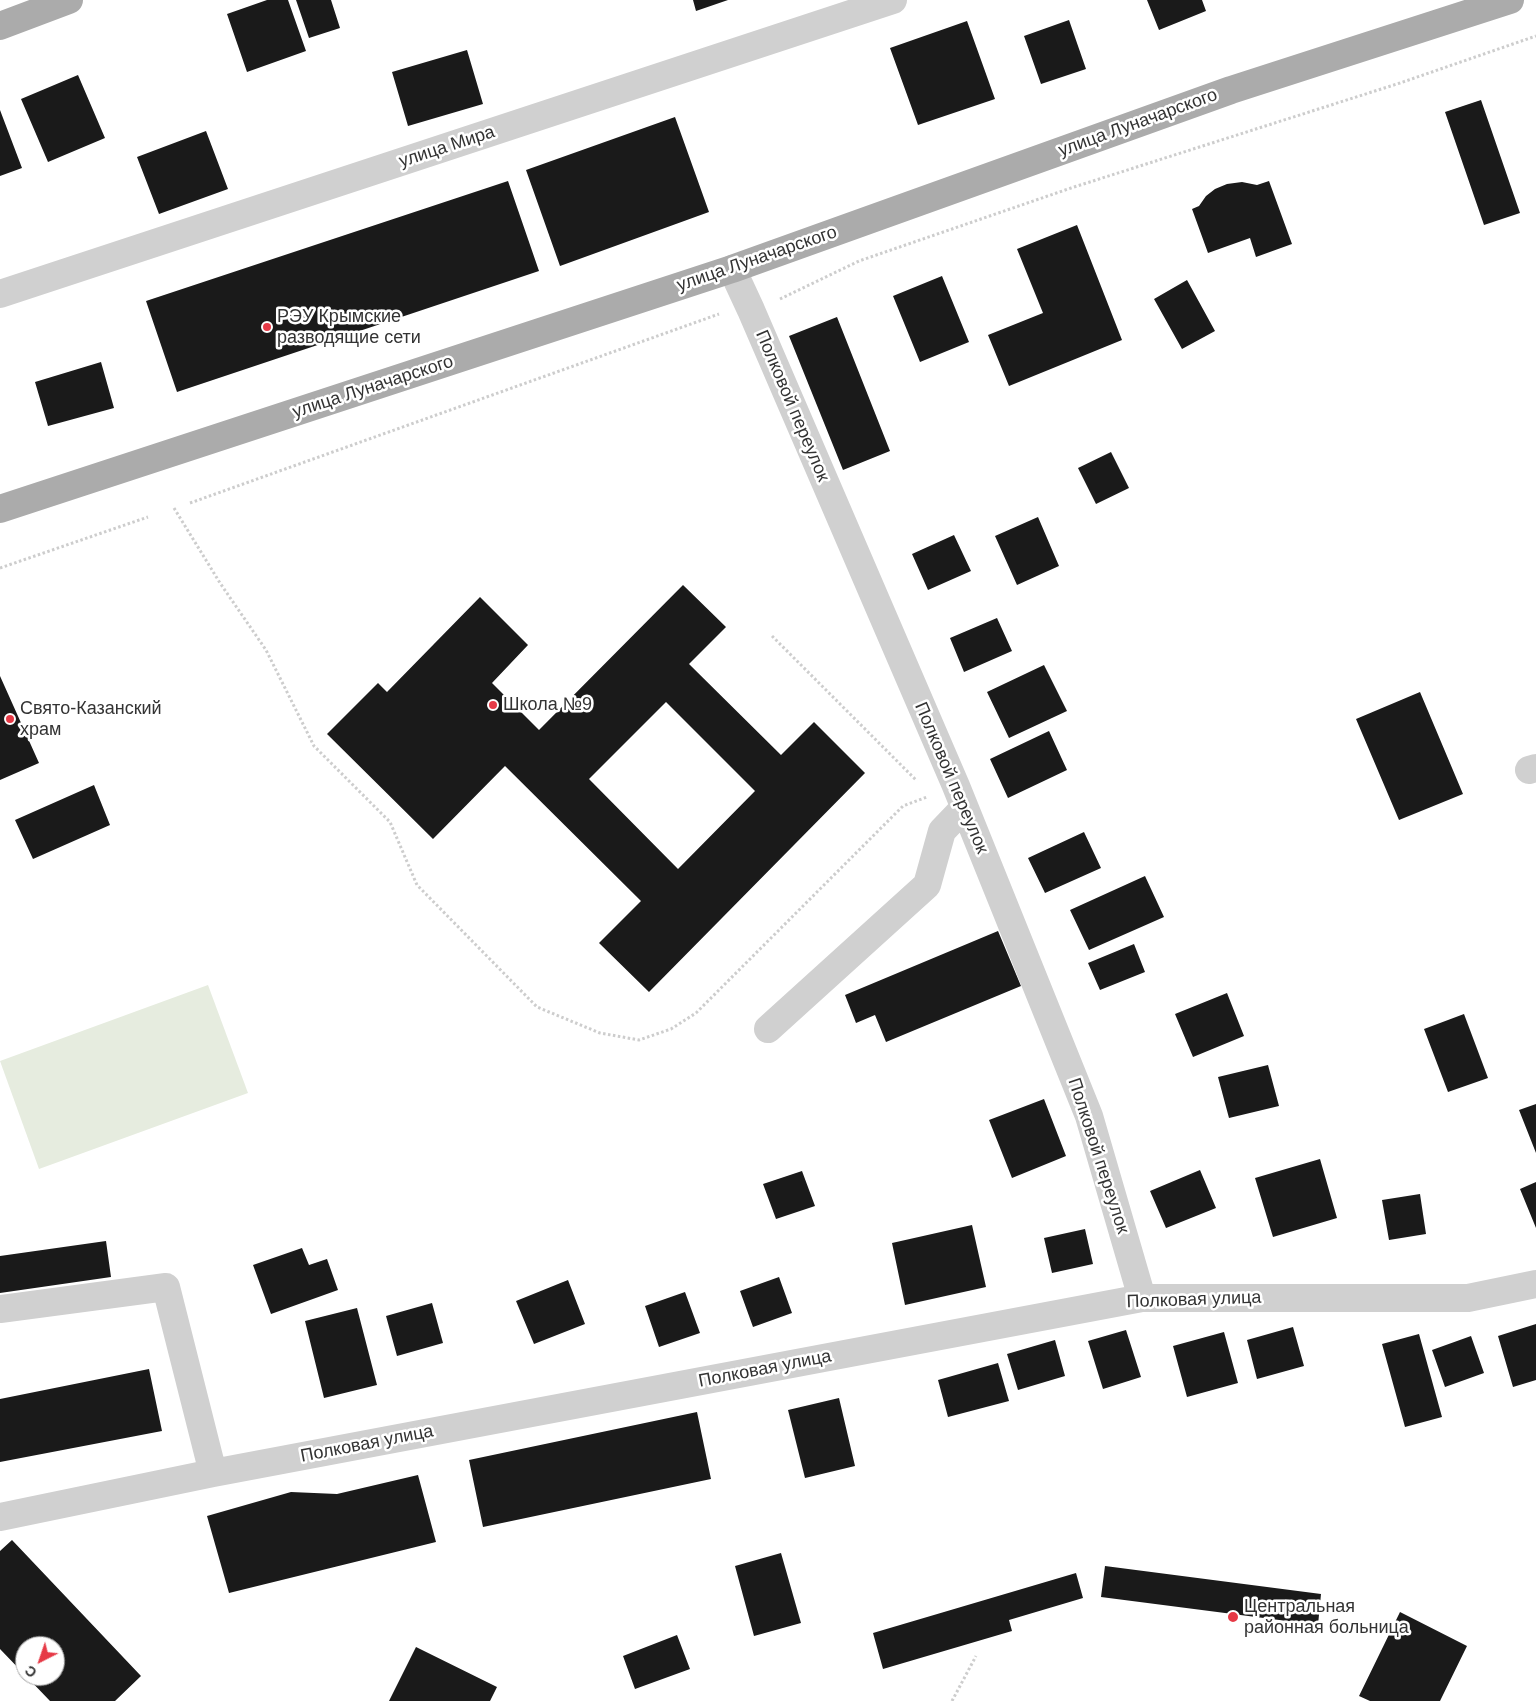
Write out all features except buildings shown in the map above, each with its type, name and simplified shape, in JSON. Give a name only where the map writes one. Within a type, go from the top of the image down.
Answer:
[{"type":"main road","points":[[0,26],[70,0]]},
{"type":"main road","name":"улица Луначарского","points":[[0,509],[732,270],[1231,90],[1510,0]]},
{"type":"street","name":"улица Мира","points":[[0,294],[893,0]]},
{"type":"street","name":"Полковой переулок","points":[[732,270],[755,319],[951,796],[1089,1116],[1142,1298]]},
{"type":"street","points":[[768,1029],[927,885],[951,796]]},
{"type":"street","name":"Полковая улица","points":[[0,1517],[213,1473],[1142,1298],[1468,1298],[1536,1284]]},
{"type":"street","points":[[0,1309],[166,1286],[213,1473]]},
{"type":"path","points":[[780,299],[859,261],[1071,188],[1400,83],[1536,36]]},
{"type":"path","points":[[190,503],[722,313]]},
{"type":"path","points":[[174,508],[220,583],[266,650],[314,746],[390,822],[417,885],[537,1007],[600,1033],[639,1040],[671,1029],[696,1013],[903,806],[951,796]]},
{"type":"path","points":[[0,568],[148,517]]},
{"type":"path","points":[[772,636],[951,796]]},
{"type":"path","points":[[952,1701],[976,1656]]},
{"type":"shaded area","points":[[208,985],[248,1093],[39,1169],[0,1061]]},
{"type":"place","name":"РЭУ Крымские разводящие сети","points":[[267,327]]},
{"type":"place","name":"Школа №9","points":[[493,705]]},
{"type":"place","name":"Свято-Казанский храм","points":[[10,719]]},
{"type":"place","name":"Центральная районная больница","points":[[1233,1617]]}]
